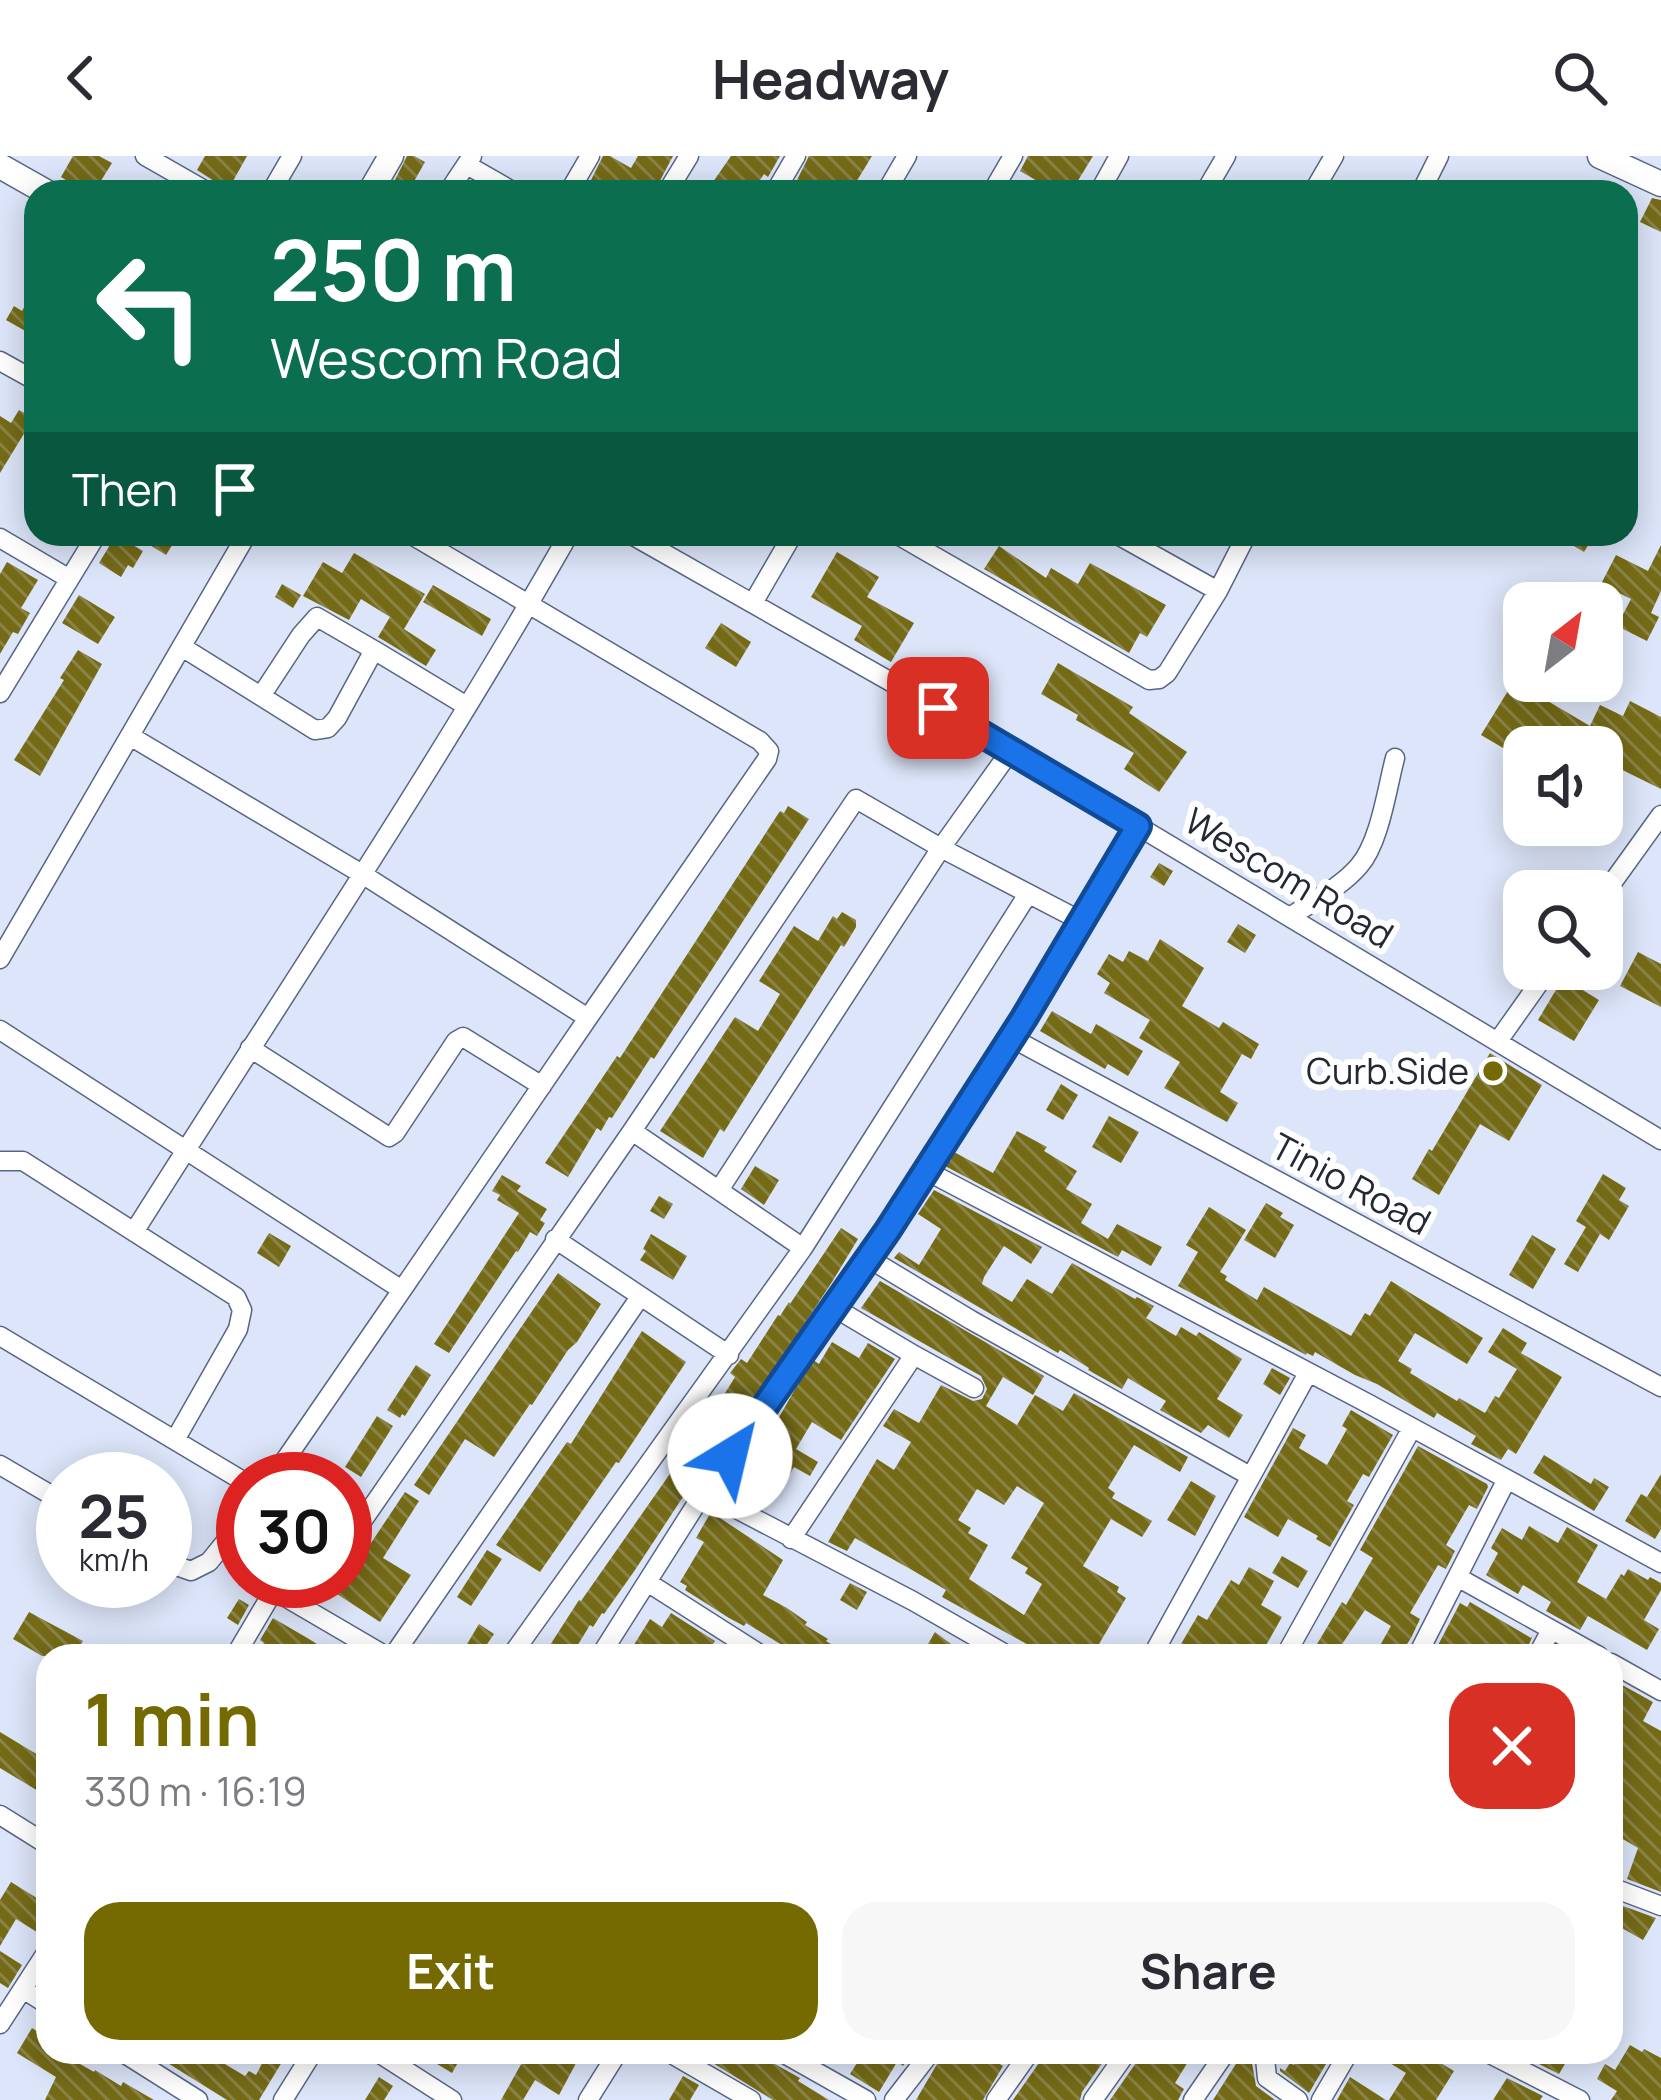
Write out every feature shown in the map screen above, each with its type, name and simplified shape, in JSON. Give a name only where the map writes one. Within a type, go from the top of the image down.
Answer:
[{"type":"street","points":[[145,156],[187,180]]},
{"type":"street","points":[[1600,156],[1661,184]]},
{"type":"street","points":[[469,160],[497,180]]},
{"type":"street","points":[[0,538],[68,578]]},
{"type":"street","points":[[0,693],[89,546]]},
{"type":"street","points":[[0,959],[240,546]]},
{"type":"street","points":[[291,1452],[769,751],[760,741],[431,546]]},
{"type":"street","points":[[134,1232],[362,874],[562,546]]},
{"type":"street","name":"Wescom Road","points":[[651,546],[1011,750],[1661,1140]]},
{"type":"street","points":[[753,603],[786,546]]},
{"type":"street","points":[[917,546],[1149,680],[1167,673],[1240,546]]},
{"type":"street","points":[[1137,546],[1218,591]]},
{"type":"street","points":[[261,696],[317,617],[465,706]]},
{"type":"street","points":[[182,647],[315,730],[328,728],[337,718],[374,650]]},
{"type":"street","points":[[130,736],[362,874],[589,1018]]},
{"type":"street","points":[[719,1190],[941,848],[1011,750]]},
{"type":"street","points":[[1290,917],[1362,862],[1375,835],[1395,758]]},
{"type":"street","points":[[372,1506],[856,799],[1083,922]]},
{"type":"street","points":[[1621,870],[1661,815]]},
{"type":"street","points":[[608,1644],[704,1492],[836,1308],[926,1170],[1138,826]]},
{"type":"street","points":[[520,1644],[803,1248],[1028,894]]},
{"type":"street","points":[[1498,1041],[1534,990]]},
{"type":"street","points":[[0,1030],[402,1290]]},
{"type":"street","points":[[250,1048],[389,1137],[463,1037],[542,1086]]},
{"type":"street","name":"Tinio Road","points":[[1010,1037],[1661,1387]]},
{"type":"street","points":[[632,1131],[803,1248]]},
{"type":"street","points":[[0,1161],[23,1161],[236,1298],[242,1310],[238,1329],[175,1440]]},
{"type":"street","points":[[926,1170],[1661,1563]]},
{"type":"street","points":[[555,1238],[728,1355]]},
{"type":"street","points":[[868,1258],[1250,1476]]},
{"type":"street","points":[[397,1644],[640,1297]]},
{"type":"street","points":[[836,1308],[974,1388]]},
{"type":"street","points":[[0,1336],[216,1465]]},
{"type":"street","points":[[791,1539],[914,1354]]},
{"type":"street","points":[[1159,1644],[1308,1373]]},
{"type":"street","points":[[1292,1644],[1412,1428]]},
{"type":"street","points":[[0,1465],[36,1486]]},
{"type":"street","points":[[1423,1644],[1507,1479]]},
{"type":"street","points":[[704,1492],[988,1644]]},
{"type":"street","points":[[192,1570],[216,1552]]},
{"type":"street","points":[[1459,1578],[1577,1644]]},
{"type":"street","points":[[647,1582],[744,1644]]},
{"type":"street","points":[[241,1644],[259,1608]]},
{"type":"street","points":[[307,1608],[369,1644]]},
{"type":"street","points":[[1543,1644],[1551,1630]]},
{"type":"street","points":[[1623,1670],[1661,1691]]},
{"type":"street","points":[[0,1815],[36,1838]]},
{"type":"street","points":[[1623,1892],[1661,1906]]},
{"type":"street","points":[[0,2024],[36,1969]]},
{"type":"street","points":[[23,1989],[36,1997]]},
{"type":"street","points":[[141,2064],[197,2100]]},
{"type":"street","points":[[284,2100],[306,2064]]},
{"type":"street","points":[[395,2064],[452,2100]]},
{"type":"street","points":[[588,2100],[610,2064]]},
{"type":"street","points":[[689,2064],[751,2100]]},
{"type":"street","points":[[803,2064],[866,2100]]},
{"type":"street","points":[[816,2071],[821,2064]]},
{"type":"street","points":[[894,2100],[922,2064]]},
{"type":"street","points":[[996,2100],[1022,2064]]},
{"type":"street","points":[[1093,2100],[1118,2064]]},
{"type":"street","points":[[1193,2100],[1218,2064]]},
{"type":"street","points":[[1266,2064],[1267,2078],[1290,2098]]},
{"type":"street","points":[[1321,2100],[1342,2064]]},
{"type":"street","points":[[1510,2064],[1580,2100]]},
{"type":"building","points":[[73,156],[99,156],[112,163],[101,180],[61,177]]},
{"type":"building","points":[[205,156],[247,156],[234,180],[212,180],[197,170]]},
{"type":"building","points":[[407,156],[425,162],[415,180],[395,180]]},
{"type":"building","points":[[603,156],[631,168],[638,156],[673,156],[660,180],[591,180]]},
{"type":"building","points":[[731,156],[780,156],[768,177],[764,174],[760,180],[714,180]]},
{"type":"building","points":[[809,156],[872,156],[857,180],[797,180]]},
{"type":"building","points":[[1028,156],[1093,156],[1078,180],[1035,180],[1020,171]]},
{"type":"building","points":[[1652,198],[1661,200],[1661,232],[1640,222]]},
{"type":"building","points":[[14,306],[22,311],[24,307],[24,330],[6,320]]},
{"type":"building","points":[[19,410],[24,413],[24,434],[0,473],[0,416],[11,423]]},
{"type":"building","points":[[1661,545],[1661,591],[1651,613],[1659,617],[1647,641],[1623,629],[1623,614],[1631,599],[1623,595],[1623,582],[1602,582],[1616,555],[1648,571]]},
{"type":"building","points":[[109,546],[135,546],[143,551],[121,577],[99,563]]},
{"type":"building","points":[[151,546],[172,546],[166,555]]},
{"type":"building","points":[[999,546],[1046,578],[1051,568],[1078,584],[1090,563],[1166,605],[1147,637],[1140,633],[1129,653],[984,569]]},
{"type":"building","points":[[837,552],[879,577],[867,597],[914,623],[891,662],[854,640],[862,626],[811,597]]},
{"type":"building","points":[[354,553],[425,594],[404,629],[436,650],[426,666],[378,637],[390,617],[361,599],[349,620],[303,596],[323,562],[342,573]]},
{"type":"building","points":[[7,562],[38,580],[21,608],[30,613],[0,654],[0,574]]},
{"type":"building","points":[[282,584],[301,595],[293,608],[275,597]]},
{"type":"building","points":[[433,585],[491,619],[482,636],[423,602]]},
{"type":"building","points":[[79,595],[115,617],[98,644],[62,623]]},
{"type":"building","points":[[721,623],[751,642],[736,667],[705,648]]},
{"type":"building","points":[[78,650],[102,664],[40,776],[14,760]]},
{"type":"building","points":[[1058,663],[1133,707],[1129,713],[1187,752],[1159,792],[1124,769],[1134,753],[1041,694]]},
{"type":"building","points":[[1503,699],[1549,702],[1590,726],[1503,726],[1503,748],[1481,735]]},
{"type":"building","points":[[1630,701],[1661,717],[1661,789],[1623,770],[1623,726],[1590,726],[1600,705],[1623,716]]},
{"type":"building","points":[[788,806],[809,819],[654,1059],[651,1057],[612,1118],[601,1131],[597,1128],[568,1177],[545,1163],[617,1056],[620,1058],[780,811],[784,813]]},
{"type":"building","points":[[1159,863],[1173,871],[1164,886],[1150,877]]},
{"type":"building","points":[[842,912],[856,920],[856,927],[703,1158],[660,1131],[735,1017],[758,1031],[780,994],[759,981],[794,926],[818,941],[833,916],[837,919]]},
{"type":"building","points":[[1238,924],[1256,935],[1245,953],[1227,942]]},
{"type":"building","points":[[1160,939],[1204,968],[1182,1006],[1219,1028],[1223,1022],[1259,1044],[1251,1059],[1242,1054],[1220,1092],[1238,1103],[1227,1122],[1164,1088],[1180,1062],[1139,1038],[1150,1020],[1104,993],[1110,983],[1097,974],[1109,954],[1123,962],[1129,951],[1148,961]]},
{"type":"building","points":[[1638,952],[1661,964],[1661,1007],[1623,988]]},
{"type":"building","points":[[1556,990],[1583,990],[1599,1000],[1574,1041],[1538,1020]]},
{"type":"building","points":[[1052,1011],[1091,1034],[1096,1024],[1143,1051],[1128,1076],[1108,1064],[1105,1069],[1040,1031]]},
{"type":"building","points":[[1490,1053],[1542,1085],[1509,1141],[1480,1124],[1439,1195],[1412,1179]]},
{"type":"building","points":[[1061,1084],[1078,1095],[1063,1120],[1046,1110]]},
{"type":"building","points":[[1109,1116],[1139,1132],[1121,1163],[1092,1147]]},
{"type":"building","points":[[1017,1131],[1077,1171],[1066,1189],[1092,1204],[1081,1223],[1108,1239],[1117,1224],[1162,1247],[1151,1266],[1122,1250],[1118,1257],[945,1166],[954,1152],[993,1173]]},
{"type":"building","points":[[755,1166],[779,1180],[764,1205],[741,1189]]},
{"type":"building","points":[[1603,1174],[1626,1188],[1619,1200],[1629,1206],[1609,1240],[1600,1234],[1578,1272],[1564,1264],[1586,1227],[1576,1221]]},
{"type":"building","points":[[502,1175],[521,1186],[517,1191],[547,1209],[540,1220],[545,1223],[537,1236],[530,1232],[449,1353],[434,1344],[519,1213],[497,1200],[500,1195],[492,1191]]},
{"type":"building","points":[[934,1190],[1042,1247],[1031,1264],[1004,1246],[984,1277],[982,1284],[1012,1302],[1027,1279],[1052,1294],[1072,1263],[1154,1306],[1146,1318],[1176,1336],[1181,1327],[1196,1336],[1199,1332],[1242,1359],[1217,1399],[1243,1415],[1229,1438],[1208,1425],[1201,1433],[1160,1410],[1166,1401],[1128,1378],[1122,1389],[894,1258],[899,1252],[919,1265],[941,1229],[918,1214]]},
{"type":"building","points":[[659,1196],[673,1204],[664,1219],[650,1211]]},
{"type":"building","points":[[1266,1203],[1294,1225],[1275,1258],[1244,1240]]},
{"type":"building","points":[[1209,1207],[1246,1230],[1220,1272],[1257,1300],[1264,1287],[1351,1336],[1365,1313],[1370,1316],[1391,1281],[1483,1338],[1467,1364],[1415,1333],[1398,1361],[1412,1369],[1410,1373],[1485,1413],[1517,1369],[1488,1352],[1503,1328],[1527,1343],[1521,1353],[1562,1377],[1516,1454],[1508,1449],[1501,1460],[1471,1444],[1476,1436],[1437,1413],[1434,1418],[1315,1352],[1306,1355],[1178,1286],[1198,1252],[1186,1245]]},
{"type":"building","points":[[841,1228],[858,1239],[780,1361],[742,1407],[604,1614],[578,1644],[551,1644],[716,1408],[735,1377],[730,1373],[741,1359],[747,1363]]},
{"type":"building","points":[[269,1233],[291,1246],[279,1267],[257,1253]]},
{"type":"building","points":[[651,1234],[687,1256],[673,1280],[640,1260]]},
{"type":"building","points":[[1532,1235],[1556,1249],[1533,1289],[1509,1275]]},
{"type":"building","points":[[558,1273],[601,1304],[494,1457],[465,1439],[429,1495],[414,1485]]},
{"type":"building","points":[[880,1281],[1044,1376],[1033,1395],[1003,1377],[986,1406],[1017,1425],[1035,1395],[1063,1411],[1074,1393],[1188,1457],[1180,1472],[1134,1445],[1108,1488],[1115,1493],[1112,1498],[1152,1521],[1142,1537],[1111,1519],[1083,1566],[1119,1587],[1117,1592],[1126,1598],[1099,1644],[1027,1644],[942,1597],[946,1590],[855,1538],[847,1551],[828,1542],[877,1459],[894,1470],[911,1442],[883,1426],[894,1409],[919,1423],[941,1385],[973,1401],[982,1399],[987,1389],[981,1376],[861,1308]],"holes":[[[1017,1486],[1044,1503],[1011,1558],[1042,1584],[1024,1615],[969,1579],[988,1545],[958,1520],[977,1489],[1004,1505]]]},
{"type":"building","points":[[642,1331],[686,1362],[540,1572],[496,1545],[567,1442],[571,1444]]},
{"type":"building","points":[[832,1342],[859,1358],[868,1343],[895,1359],[841,1440],[812,1422],[796,1449],[818,1462],[810,1476],[794,1467],[777,1496],[753,1481],[775,1443],[771,1441],[778,1430],[773,1428],[803,1375],[813,1360],[819,1364]]},
{"type":"building","points":[[416,1365],[431,1375],[400,1418],[387,1410]]},
{"type":"building","points":[[1272,1368],[1290,1378],[1280,1395],[1263,1384]]},
{"type":"building","points":[[1351,1410],[1393,1435],[1369,1477],[1363,1474],[1347,1501],[1354,1505],[1330,1547],[1288,1519],[1278,1537],[1244,1517],[1293,1428],[1306,1435],[1299,1448],[1327,1465],[1347,1429],[1342,1426]]},
{"type":"building","points":[[377,1416],[393,1426],[372,1459],[372,1452],[354,1452]]},
{"type":"building","points":[[1418,1446],[1487,1484],[1477,1509],[1469,1505],[1446,1545],[1455,1551],[1446,1569],[1438,1565],[1410,1613],[1420,1619],[1407,1644],[1381,1644],[1391,1626],[1365,1610],[1342,1644],[1317,1644],[1373,1558],[1360,1550]]},
{"type":"building","points":[[1544,1455],[1591,1484],[1594,1478],[1609,1487],[1594,1511],[1533,1473]]},
{"type":"building","points":[[1661,1474],[1661,1529],[1655,1539],[1625,1521],[1641,1494],[1647,1497]]},
{"type":"building","points":[[1191,1481],[1216,1496],[1195,1536],[1167,1520]]},
{"type":"building","points":[[405,1492],[419,1501],[383,1558],[411,1575],[380,1622],[358,1608],[372,1608],[372,1542]]},
{"type":"building","points":[[711,1512],[783,1560],[763,1595],[807,1622],[831,1644],[780,1644],[685,1590],[687,1586],[680,1582],[704,1542],[696,1538]]},
{"type":"building","points":[[1529,1526],[1558,1543],[1567,1527],[1598,1545],[1577,1582],[1606,1599],[1628,1569],[1661,1583],[1644,1620],[1659,1629],[1647,1650],[1588,1616],[1580,1630],[1546,1611],[1551,1602],[1523,1585],[1518,1594],[1486,1575],[1498,1553],[1491,1548],[1502,1528],[1522,1540]]},
{"type":"building","points":[[487,1550],[502,1559],[471,1606],[457,1597]]},
{"type":"building","points":[[1282,1556],[1308,1571],[1298,1588],[1272,1573]]},
{"type":"building","points":[[1249,1567],[1274,1581],[1261,1605],[1282,1617],[1267,1644],[1181,1644],[1198,1615],[1207,1620],[1231,1580],[1239,1585]]},
{"type":"building","points":[[850,1583],[867,1592],[857,1610],[840,1600]]},
{"type":"building","points":[[1470,1602],[1533,1635],[1529,1644],[1439,1644],[1460,1603],[1467,1607]]},
{"type":"building","points":[[233,1608],[247,1608],[238,1625],[227,1618]]},
{"type":"building","points":[[29,1612],[83,1641],[36,1644],[36,1652],[13,1639]]},
{"type":"building","points":[[671,1613],[715,1641],[634,1644],[650,1619],[662,1627]]},
{"type":"building","points":[[273,1618],[316,1644],[263,1644],[260,1640]]},
{"type":"building","points":[[479,1624],[494,1634],[487,1644],[467,1644]]},
{"type":"building","points":[[935,1632],[951,1644],[928,1644]]},
{"type":"building","points":[[1623,1685],[1653,1702],[1643,1721],[1661,1731],[1661,1892],[1627,1879],[1638,1848],[1623,1839]]},
{"type":"building","points":[[0,1732],[36,1754],[36,1790],[0,1768]]},
{"type":"building","points":[[11,1882],[36,1898],[36,1932],[16,1919],[0,1946],[0,1900]]},
{"type":"building","points":[[1623,1906],[1656,1918],[1643,1940],[1623,1929]]},
{"type":"building","points":[[0,1951],[22,1965],[8,1988],[0,1983]]},
{"type":"building","points":[[32,2028],[36,2030],[36,2064],[80,2064],[154,2100],[45,2100],[56,2077],[17,2053]]},
{"type":"building","points":[[1630,2045],[1661,2058],[1661,2100],[1611,2100],[1617,2091],[1597,2079],[1605,2064],[1615,2070],[1623,2064]]},
{"type":"building","points":[[169,2064],[225,2064],[245,2076],[249,2071],[256,2075],[262,2064],[281,2064],[259,2100],[227,2100]]},
{"type":"building","points":[[437,2064],[457,2064],[452,2073]]},
{"type":"building","points":[[521,2064],[576,2064],[559,2095],[535,2080],[523,2100],[501,2100]]},
{"type":"building","points":[[714,2064],[775,2064],[829,2100],[773,2100]]},
{"type":"building","points":[[856,2064],[896,2064],[879,2092],[850,2074]]},
{"type":"building","points":[[937,2064],[1003,2066],[983,2100],[916,2100]]},
{"type":"building","points":[[1038,2064],[1102,2064],[1080,2100],[1013,2100]]},
{"type":"building","points":[[1135,2064],[1187,2064],[1175,2083],[1184,2089],[1178,2100],[1110,2100]]},
{"type":"building","points":[[1236,2064],[1252,2064],[1256,2086],[1275,2100],[1213,2100]]},
{"type":"building","points":[[1326,2064],[1309,2093],[1280,2071],[1294,2065]]},
{"type":"building","points":[[1391,2064],[1442,2064],[1454,2071],[1436,2100],[1389,2100],[1406,2073]]},
{"type":"building","points":[[1539,2064],[1565,2064],[1559,2074]]},
{"type":"building","points":[[683,2076],[699,2085],[690,2100],[669,2100]]},
{"type":"building","points":[[379,2077],[393,2086],[384,2100],[365,2100]]},
{"type":"building","points":[[1350,2077],[1386,2100],[1337,2100]]},
{"type":"building","points":[[1507,2078],[1543,2096],[1540,2100],[1493,2100]]},
{"type":"place","name":"Curb.Side","points":[[1493,1071]]},
{"type":"route","points":[[730,1456],[865,1266],[1024,1018],[1138,826],[938,708]]}]
